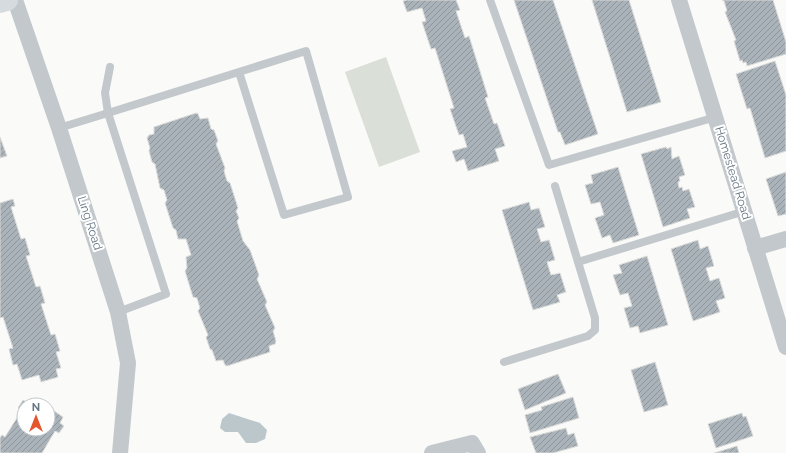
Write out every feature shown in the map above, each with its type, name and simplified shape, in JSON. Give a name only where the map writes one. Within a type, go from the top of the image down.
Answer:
[{"type":"main road","points":[[0,2],[7,0]]},
{"type":"street","name":"Ling Road","points":[[15,0],[59,128],[118,312],[128,363],[120,453]]},
{"type":"street","name":"Homestead Road","points":[[679,0],[786,347]]},
{"type":"street","points":[[755,248],[786,239]]},
{"type":"street","points":[[432,453],[472,443],[478,453]]},
{"type":"lane","points":[[490,0],[549,165],[716,117]]},
{"type":"lane","points":[[59,128],[108,113],[238,72],[306,51],[348,197],[284,214],[238,72]]},
{"type":"lane","points":[[110,67],[105,93],[108,113],[166,294],[118,312]]},
{"type":"lane","points":[[504,362],[588,336],[595,330],[595,318],[555,186]]},
{"type":"lane","points":[[578,262],[745,211]]},
{"type":"shaded area","points":[[386,57],[420,152],[379,167],[345,72]]},
{"type":"shaded area","points":[[229,413],[260,423],[267,430],[265,439],[256,443],[246,443],[238,432],[225,432],[220,428],[222,419]]},
{"type":"building","points":[[456,0],[460,10],[456,11],[465,38],[469,36],[488,97],[485,98],[494,124],[497,123],[505,146],[495,149],[499,161],[468,171],[464,159],[456,162],[452,151],[467,147],[463,134],[459,135],[450,109],[454,108],[435,48],[431,49],[422,22],[426,21],[422,8],[407,12],[403,1]]},
{"type":"building","points":[[514,0],[553,0],[598,134],[565,145],[560,132],[558,132]]},
{"type":"building","points":[[592,0],[629,0],[661,102],[627,112]]},
{"type":"building","points":[[722,0],[773,0],[786,42],[786,54],[747,66],[746,62],[743,63],[742,60],[740,61],[734,41],[736,40],[725,12],[727,11],[724,1]]},
{"type":"building","points":[[775,61],[786,95],[786,151],[765,158],[750,108],[747,109],[736,74]]},
{"type":"building","points":[[196,113],[200,119],[208,118],[211,129],[214,130],[218,141],[216,144],[225,168],[224,171],[227,181],[230,183],[238,208],[236,211],[239,218],[237,221],[243,241],[250,250],[259,275],[257,279],[267,302],[265,305],[275,328],[273,331],[276,341],[275,344],[269,346],[270,352],[227,366],[223,360],[216,361],[212,350],[210,349],[206,337],[208,335],[198,311],[200,308],[197,298],[193,297],[185,271],[187,268],[186,257],[191,255],[186,239],[178,239],[176,230],[173,228],[165,203],[167,200],[164,190],[160,188],[155,164],[152,162],[149,151],[150,148],[147,138],[149,135],[154,134],[154,127]]},
{"type":"building","points":[[0,137],[7,156],[0,158]]},
{"type":"building","points":[[666,147],[667,149],[671,147],[672,159],[679,156],[685,175],[679,177],[679,188],[682,187],[683,191],[689,189],[695,207],[687,209],[690,218],[663,227],[641,154]]},
{"type":"building","points":[[618,167],[639,235],[613,243],[610,235],[602,238],[595,218],[604,215],[600,202],[591,204],[585,185],[593,183],[591,175]]},
{"type":"building","points":[[786,172],[786,214],[778,216],[766,179]]},
{"type":"building","points":[[13,199],[15,206],[11,207],[21,239],[25,238],[30,255],[26,256],[36,287],[40,286],[45,303],[41,304],[51,335],[55,334],[60,351],[56,352],[61,368],[56,369],[58,377],[41,382],[39,375],[22,380],[17,364],[13,365],[9,349],[13,348],[3,317],[0,318],[0,203]]},
{"type":"building","points":[[529,202],[531,210],[539,208],[545,227],[537,229],[541,242],[549,240],[555,260],[547,262],[551,275],[560,273],[566,292],[557,295],[560,302],[533,310],[502,210]]},
{"type":"building","points":[[698,240],[700,249],[708,246],[714,266],[706,268],[710,281],[719,278],[725,298],[716,301],[720,312],[693,321],[671,249]]},
{"type":"building","points":[[647,256],[668,325],[640,333],[638,326],[630,328],[624,308],[632,306],[628,293],[620,295],[613,275],[622,273],[619,265]]},
{"type":"building","points":[[655,362],[668,405],[644,412],[631,370]]},
{"type":"building","points":[[558,374],[566,393],[525,410],[518,389]]},
{"type":"building","points":[[573,397],[579,418],[530,433],[525,415],[542,410],[541,407]]},
{"type":"building","points":[[56,412],[63,417],[60,423],[64,426],[59,433],[56,432]]},
{"type":"building","points":[[742,413],[743,417],[746,416],[753,436],[716,448],[708,424]]},
{"type":"building","points":[[16,420],[16,437],[51,437],[42,453],[0,453],[0,438],[2,435],[5,437]]},
{"type":"building","points":[[566,428],[568,435],[574,433],[578,446],[553,453],[536,453],[530,437]]},
{"type":"building","points":[[737,446],[739,453],[714,453]]}]
